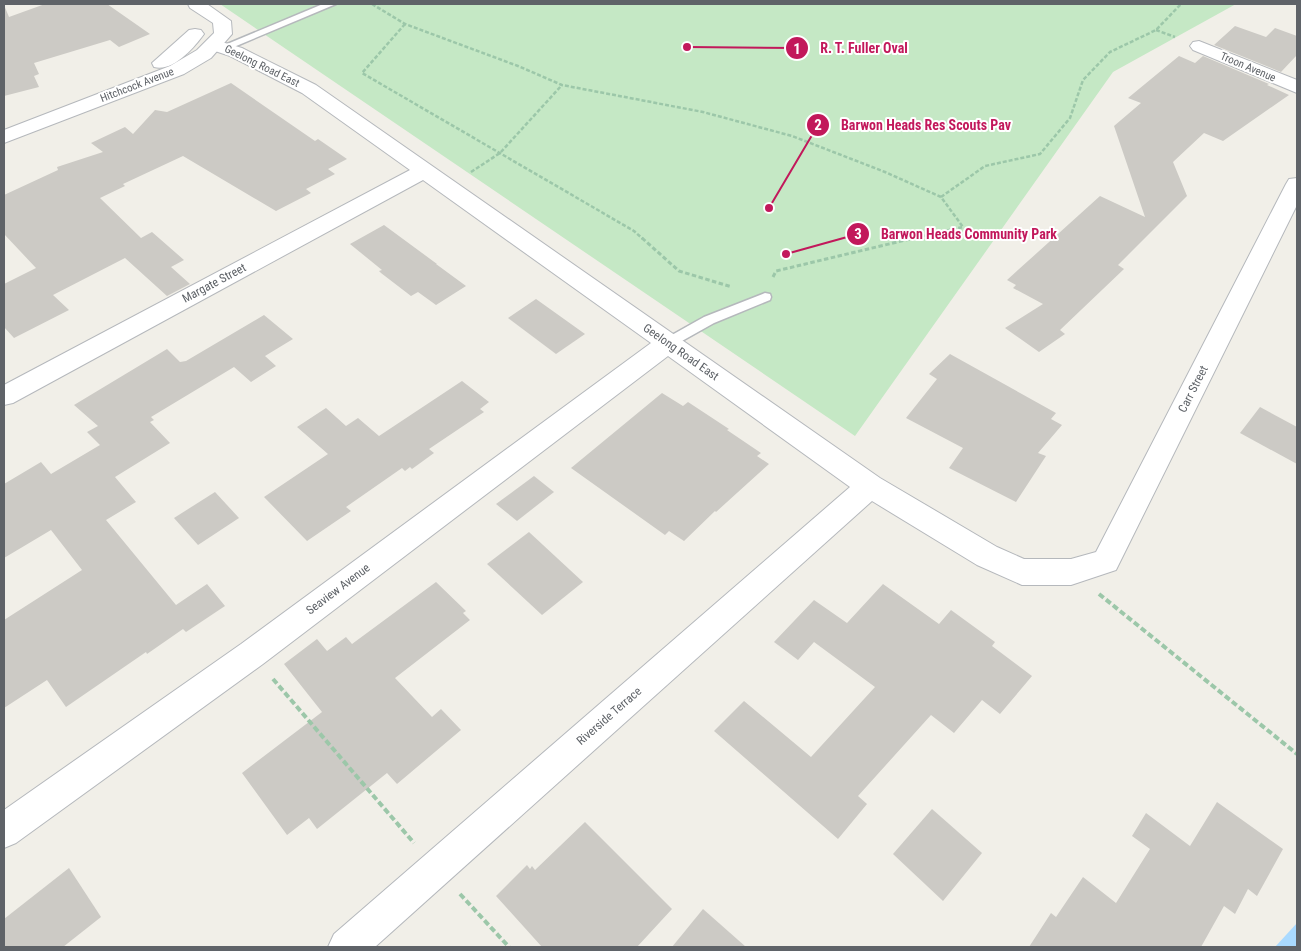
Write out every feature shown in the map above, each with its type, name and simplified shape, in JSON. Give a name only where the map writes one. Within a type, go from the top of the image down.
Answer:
[{"type":"street","points":[[188,6],[222,21],[221,42],[195,34],[188,6]]},
{"type":"street","name":"Hitchcock Avenue","points":[[4,137],[166,60],[188,43],[195,34]]},
{"type":"street","name":"Geelong Road East","points":[[221,42],[245,38],[286,63],[309,89]]},
{"type":"street","name":"Geelong Road East","points":[[221,42],[309,89],[870,486],[987,556],[1022,572],[1071,572]]},
{"type":"street","name":"Hitchcock Avenue","points":[[41,121],[177,70],[221,42]]},
{"type":"street","name":"Troon Avenue","points":[[1199,46],[1297,87]]},
{"type":"street","name":"Margate Street","points":[[4,396],[424,170]]},
{"type":"street","name":"Carr Street","points":[[1071,572],[1106,561],[1297,184]]},
{"type":"street","name":"Seaview Avenue","points":[[4,831],[252,654],[668,343]]},
{"type":"street","name":"Riverside Terrace","points":[[347,947],[870,486]]},
{"type":"lane","points":[[245,38],[331,4]]},
{"type":"lane","points":[[668,343],[710,320],[765,297]]},
{"type":"path","points":[[372,4],[405,24],[518,66],[562,85],[703,112],[792,136],[941,197],[963,227],[902,240],[822,262],[776,271],[765,297],[679,271],[634,230],[362,72],[405,24]]},
{"type":"path","points":[[941,197],[985,166],[1040,154],[1070,118],[1083,80],[1110,52],[1156,30],[1181,4]]},
{"type":"path","points":[[448,187],[500,153],[562,85]]},
{"type":"path","points":[[1071,572],[1297,754]]},
{"type":"path","points":[[252,654],[436,868],[509,947]]},
{"type":"green space","points":[[220,4],[1236,4],[1113,72],[855,436]]},
{"type":"water","points":[[1297,923],[1297,947],[1275,947]]},
{"type":"building","points":[[45,4],[107,4],[150,34],[119,47],[110,40],[34,63],[39,74],[34,76],[39,87],[4,96],[4,5],[9,17]]},
{"type":"building","points":[[1235,26],[1266,37],[1275,28],[1297,36],[1297,55],[1281,72],[1214,45]]},
{"type":"building","points":[[1179,56],[1195,63],[1203,56],[1269,84],[1267,85],[1289,95],[1223,141],[1204,133],[1173,162],[1187,196],[1118,265],[1124,269],[1060,330],[1065,334],[1039,352],[1005,328],[1043,304],[1013,288],[1016,285],[1007,280],[1100,196],[1145,217],[1114,126],[1141,103],[1128,98]]},
{"type":"building","points":[[231,83],[315,141],[318,139],[347,159],[328,169],[335,174],[306,189],[311,193],[276,211],[183,156],[123,184],[125,186],[100,198],[141,238],[152,232],[184,260],[171,267],[190,284],[167,296],[125,258],[53,295],[69,310],[14,338],[4,327],[4,284],[36,268],[4,234],[4,195],[58,170],[57,167],[103,152],[91,143],[125,127],[133,134],[155,110],[167,112]]},
{"type":"building","points":[[384,225],[466,286],[436,305],[418,292],[411,296],[381,273],[379,271],[382,270],[350,244]]},
{"type":"building","points":[[536,299],[585,334],[556,354],[508,318]]},
{"type":"building","points":[[264,315],[293,339],[265,356],[276,366],[251,382],[234,367],[151,417],[154,420],[150,422],[170,443],[115,477],[136,502],[106,520],[176,605],[207,584],[225,606],[186,632],[183,629],[147,654],[146,652],[66,707],[47,680],[4,708],[4,620],[82,570],[51,530],[4,558],[4,484],[41,462],[51,474],[100,445],[87,432],[98,426],[74,405],[167,349],[180,362],[186,361]]},
{"type":"building","points":[[950,354],[1056,413],[1051,419],[1062,425],[1038,453],[1046,456],[1016,502],[949,468],[963,448],[906,418],[937,379],[929,374]]},
{"type":"building","points":[[462,381],[489,402],[480,409],[484,412],[429,449],[434,453],[412,469],[410,467],[405,471],[402,468],[346,507],[351,511],[307,541],[264,497],[328,454],[297,427],[326,408],[346,426],[358,418],[379,436]]},
{"type":"building","points":[[662,393],[683,406],[688,402],[729,429],[727,430],[761,453],[757,456],[769,464],[684,541],[669,531],[665,535],[571,468]]},
{"type":"building","points":[[1260,407],[1297,427],[1297,464],[1240,433]]},
{"type":"building","points":[[534,476],[554,492],[517,521],[496,504]]},
{"type":"building","points":[[215,492],[239,518],[198,545],[174,518]]},
{"type":"building","points":[[529,532],[583,582],[542,615],[487,564]]},
{"type":"building","points":[[436,582],[466,611],[463,613],[470,620],[395,678],[432,717],[441,709],[461,730],[397,784],[387,773],[317,829],[309,818],[287,835],[242,773],[322,712],[284,664],[317,639],[327,651],[346,637],[352,644]]},
{"type":"building","points":[[883,584],[939,624],[951,610],[995,642],[992,646],[1032,676],[1000,714],[982,700],[954,733],[931,715],[858,796],[867,804],[838,839],[714,731],[744,701],[811,757],[875,687],[814,642],[798,660],[774,642],[814,600],[847,623]]},
{"type":"building","points":[[1217,802],[1283,849],[1257,896],[1248,889],[1235,914],[1224,906],[1201,947],[1029,947],[1051,913],[1056,917],[1083,877],[1116,903],[1150,849],[1132,836],[1146,813],[1190,846]]},
{"type":"building","points":[[932,809],[982,853],[943,901],[893,854]]},
{"type":"building","points":[[585,822],[672,909],[637,947],[542,947],[496,896],[527,865],[530,869],[532,866],[535,870]]},
{"type":"building","points":[[69,868],[101,917],[63,947],[4,947],[4,919]]},
{"type":"building","points":[[703,909],[746,947],[672,947]]},
{"type":"place","name":"R. T. Fuller Oval","points":[[687,47]]},
{"type":"place","name":"Barwon Heads Res Scouts Pav","points":[[769,208]]},
{"type":"place","name":"Barwon Heads Community Park","points":[[786,254]]}]
